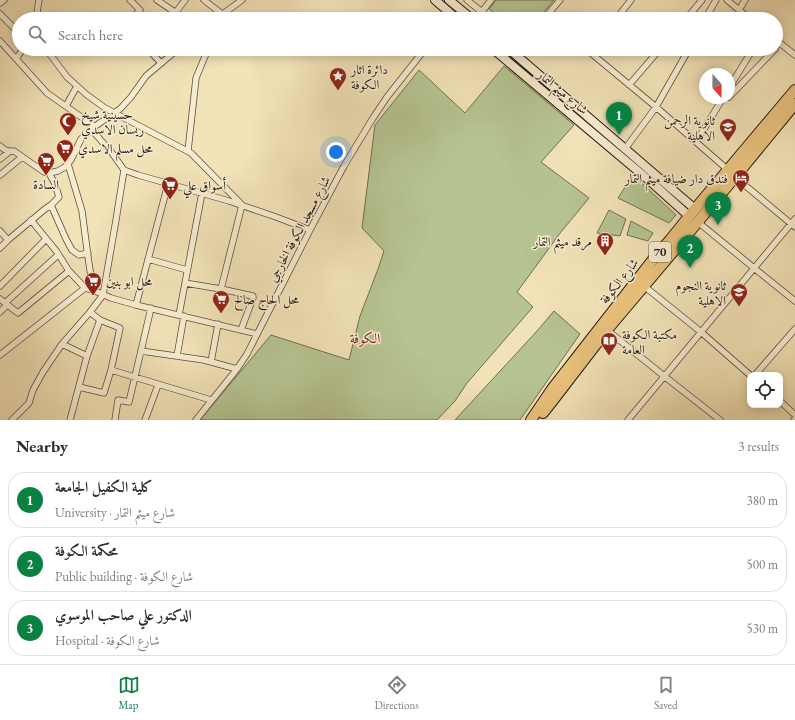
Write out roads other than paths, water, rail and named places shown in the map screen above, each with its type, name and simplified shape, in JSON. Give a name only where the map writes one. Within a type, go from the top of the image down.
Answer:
[{"type":"highway","name":"شارع الكوفة","points":[[732,173],[795,90]]},
{"type":"highway","name":"شارع الكوفة","points":[[539,420],[550,398],[600,326],[674,244],[694,216],[795,104]]},
{"type":"highway","name":"شارع الكوفة","points":[[532,420],[644,286],[659,260]]},
{"type":"highway","points":[[526,420],[550,398]]},
{"type":"highway","points":[[544,420],[550,398]]},
{"type":"street","points":[[0,3],[4,0]]},
{"type":"street","points":[[37,12],[39,0]]},
{"type":"street","points":[[130,0],[140,10],[138,12]]},
{"type":"street","points":[[157,0],[176,12],[185,0]]},
{"type":"street","points":[[204,0],[216,12]]},
{"type":"street","points":[[227,12],[242,0]]},
{"type":"street","points":[[435,0],[447,12]]},
{"type":"street","points":[[449,0],[464,12]]},
{"type":"street","points":[[467,0],[482,12],[491,0]]},
{"type":"street","points":[[551,12],[560,0]]},
{"type":"street","points":[[622,12],[631,0]]},
{"type":"street","points":[[692,12],[701,0]]},
{"type":"street","points":[[709,12],[716,0]]},
{"type":"street","points":[[727,0],[741,12]]},
{"type":"street","points":[[739,10],[745,0]]},
{"type":"street","points":[[0,14],[12,26]]},
{"type":"street","points":[[0,41],[12,54]]},
{"type":"street","points":[[783,48],[795,54]]},
{"type":"street","points":[[13,56],[47,93],[66,106],[92,128],[124,170],[202,193],[276,217],[310,230]]},
{"type":"street","points":[[51,56],[67,77],[87,95],[105,108],[191,153],[242,206]]},
{"type":"street","points":[[154,56],[161,63]]},
{"type":"street","points":[[0,146],[5,150],[14,151],[44,172],[49,173],[61,170],[68,164],[81,140],[92,128],[120,109],[146,76],[170,56]]},
{"type":"street","points":[[188,151],[196,78],[205,56]]},
{"type":"street","name":"شارع مسجد الكوفة الخارجي","points":[[196,420],[237,369],[247,354],[344,166],[373,118],[420,56]]},
{"type":"street","name":"شارع ميثم التمار","points":[[501,56],[651,182],[694,216]]},
{"type":"street","name":"شارع ميثم التمار","points":[[520,56],[625,149],[694,216]]},
{"type":"street","points":[[595,56],[732,173],[794,223],[754,268],[628,420]]},
{"type":"street","points":[[629,85],[654,56]]},
{"type":"street","points":[[625,149],[656,107],[685,56]]},
{"type":"street","points":[[735,78],[749,56]]},
{"type":"street","points":[[735,90],[767,56]]},
{"type":"street","points":[[66,106],[77,86]]},
{"type":"street","points":[[696,142],[719,104]]},
{"type":"street","points":[[714,113],[722,104]]},
{"type":"street","points":[[572,116],[578,109]]},
{"type":"street","points":[[0,159],[10,151]]},
{"type":"street","points":[[0,175],[22,157]]},
{"type":"street","points":[[68,164],[82,211],[93,290]]},
{"type":"street","points":[[13,420],[29,403],[33,390],[43,372],[62,344],[90,312],[103,294],[124,170]]},
{"type":"street","points":[[0,248],[59,197],[55,184],[49,173]]},
{"type":"street","points":[[136,305],[168,184]]},
{"type":"street","points":[[177,356],[187,270],[202,193]]},
{"type":"street","points":[[51,205],[72,250],[79,255],[88,253]]},
{"type":"street","points":[[221,289],[242,206]]},
{"type":"street","points":[[694,216],[795,301]]},
{"type":"street","points":[[31,220],[69,271],[85,288],[111,298],[136,305],[257,334]]},
{"type":"street","points":[[0,231],[8,240]]},
{"type":"street","points":[[0,286],[46,239]]},
{"type":"street","points":[[0,312],[4,303],[58,255]]},
{"type":"street","points":[[148,259],[187,270]]},
{"type":"street","points":[[4,303],[18,313],[69,271]]},
{"type":"street","points":[[185,284],[221,289],[253,296],[241,330]]},
{"type":"street","points":[[644,286],[701,332],[747,372]]},
{"type":"street","points":[[0,355],[85,288]]},
{"type":"street","points":[[115,420],[118,400],[129,402],[151,308]]},
{"type":"street","points":[[79,387],[104,393],[111,370],[120,328],[100,320],[90,312]]},
{"type":"street","points":[[70,420],[87,356],[100,320]]},
{"type":"street","points":[[211,362],[218,324]]},
{"type":"street","points":[[758,372],[795,329]]},
{"type":"street","points":[[607,330],[720,420]]},
{"type":"street","points":[[62,344],[87,356]]},
{"type":"street","points":[[141,351],[204,360],[237,369]]},
{"type":"street","points":[[111,370],[211,400]]},
{"type":"street","points":[[145,420],[158,384]]},
{"type":"street","points":[[783,404],[795,415]]},
{"type":"place","name":"دائرة اثار الكوفة","points":[[338,91]]},
{"type":"place","name":"كلية الكفيل الجامعة","points":[[619,135]]},
{"type":"place","name":"حسينية شيخ ريسان الاسدي","points":[[68,136]]},
{"type":"place","name":"ثانوية الرحمن الاهلية","points":[[728,142]]},
{"type":"place","name":"محل مسلم الاسدي","points":[[65,163]]},
{"type":"place","name":"السادة","points":[[46,176]]},
{"type":"place","name":"فندق دار ضيافة ميثم التمار","points":[[741,193]]},
{"type":"place","name":"أسواق علي","points":[[170,200]]},
{"type":"place","name":"الدكتور علي صاحب الموسوي","points":[[718,225]]},
{"type":"place","name":"مرقد ميثم التمار","points":[[605,256]]},
{"type":"place","name":"محكمة الكوفة","points":[[690,268]]},
{"type":"place","name":"محل ابو بنين","points":[[93,296]]},
{"type":"place","name":"ثانوية النجوم الاهلية","points":[[739,307]]},
{"type":"place","name":"محل الحاج صالح","points":[[221,314]]},
{"type":"place","name":"مكتبة الكوفة العامة","points":[[609,356]]},
{"type":"district","name":"الكوفة","points":[[365,338]]}]
